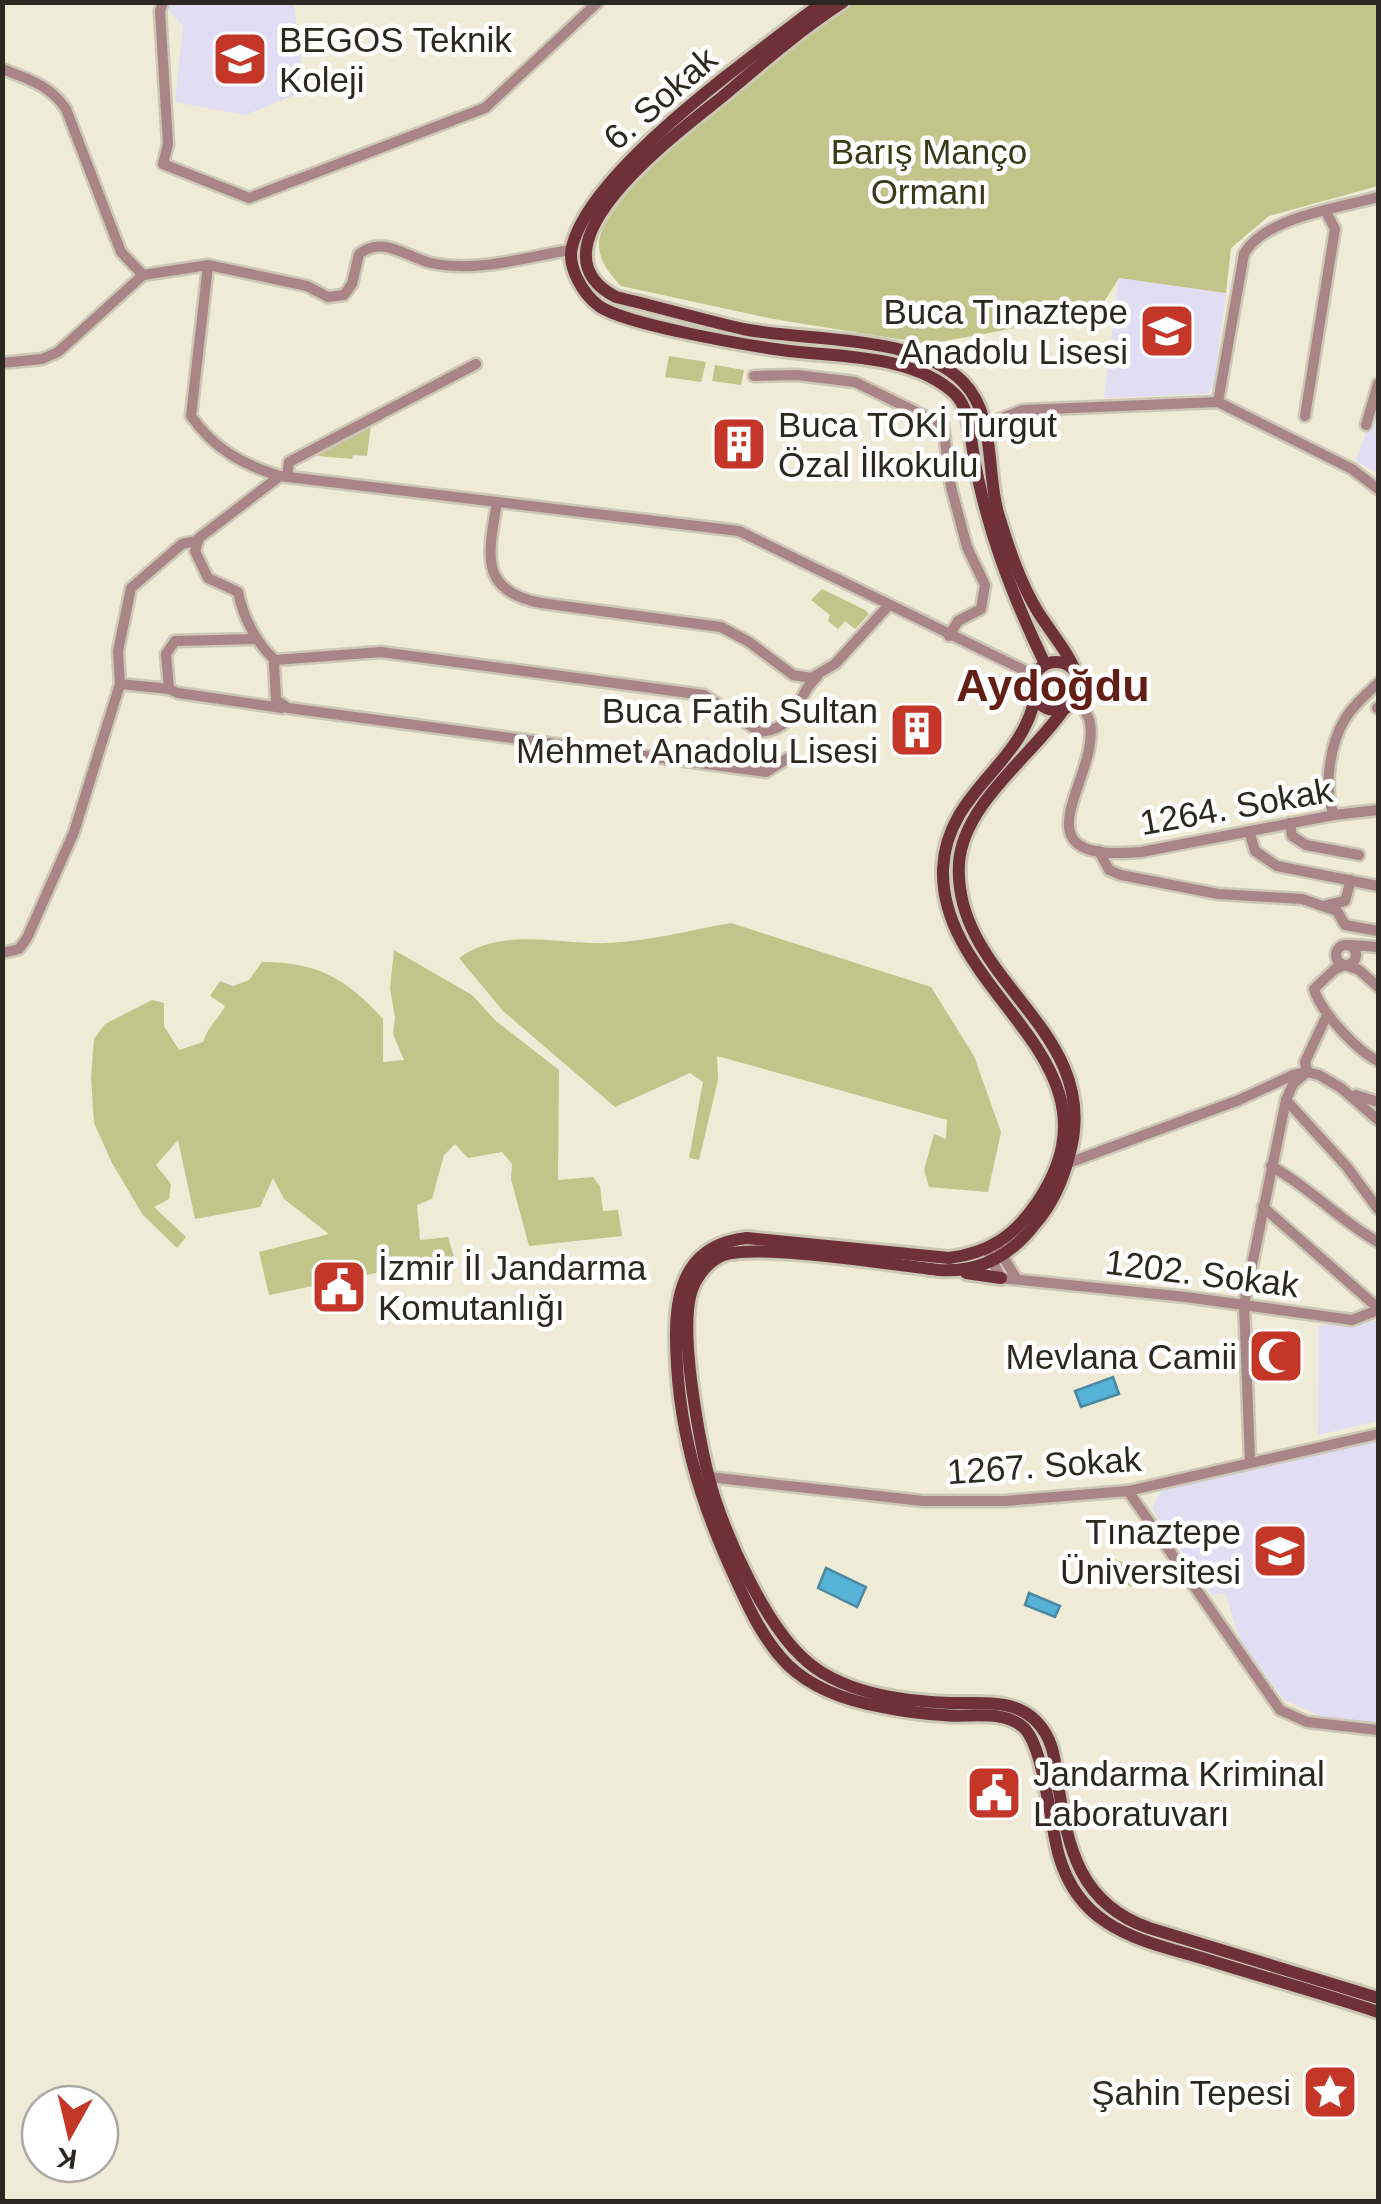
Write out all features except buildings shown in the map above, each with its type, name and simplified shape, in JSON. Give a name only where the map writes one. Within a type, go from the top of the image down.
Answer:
[{"type":"main road","name":"6. Sokak","points":[[572,257],[592,205],[630,160],[823,2]]},
{"type":"main road","name":"6. Sokak","points":[[843,2],[771,56],[630,175],[595,224],[588,256],[594,280],[616,297],[746,330],[886,348],[929,360],[966,385],[984,424]]},
{"type":"main road","points":[[572,257],[586,294],[615,314],[742,344],[885,363],[928,377],[956,394],[966,412],[992,537],[1045,664]]},
{"type":"main road","points":[[938,1270],[966,1270],[994,1253],[1028,1217],[1061,1165],[1075,1128],[1070,1078],[1058,1053],[972,930],[959,874],[960,852],[974,818],[1079,692],[1071,660],[1036,608],[1014,559],[992,488],[984,424]]},
{"type":"main road","points":[[1061,1165],[1063,1127],[1055,1079],[961,939],[950,915],[944,878],[946,841],[955,819],[1024,733],[1034,698],[1034,676],[1045,664],[1060,662],[1078,677]]},
{"type":"main road","points":[[1034,698],[1047,709],[1064,709]]},
{"type":"main road","points":[[994,1253],[949,1258],[747,1238],[720,1244],[702,1255],[690,1270],[678,1299],[676,1357],[688,1441],[709,1522],[770,1645],[810,1682],[832,1694],[878,1706],[942,1715],[1002,1717],[1022,1726],[1039,1751],[1050,1826],[1066,1876],[1083,1902],[1104,1920],[1144,1940],[1317,1986],[1378,1998]]},
{"type":"main road","points":[[1001,1278],[754,1250],[729,1254],[709,1264],[690,1294],[693,1388],[716,1502],[752,1581],[780,1632],[811,1666],[830,1678],[918,1700],[1000,1704],[1022,1710],[1038,1723],[1051,1744],[1071,1846],[1087,1883],[1103,1902],[1148,1928],[1317,1986],[1378,2012]]},
{"type":"street","points":[[163,2],[160,26],[168,144],[164,164],[249,198],[485,108],[598,2]]},
{"type":"street","points":[[2,69],[44,86],[66,109],[121,252],[143,275]]},
{"type":"street","points":[[1218,402],[1244,254],[1251,242],[1271,228],[1378,198]]},
{"type":"street","points":[[1304,416],[1335,229],[1326,212]]},
{"type":"street","points":[[2,363],[42,359],[58,352],[143,275],[208,265],[308,286],[328,298],[344,295],[352,284],[359,254],[376,246],[388,246],[431,263],[465,266],[572,257]]},
{"type":"street","points":[[208,265],[190,416],[202,432],[243,465],[284,476],[739,532],[1034,676]]},
{"type":"street","points":[[2,952],[19,949],[74,832],[120,684],[118,651],[130,588],[182,544],[196,541],[284,476],[289,462],[476,364]]},
{"type":"street","points":[[754,376],[798,374],[855,382],[943,425],[951,486],[967,547],[986,592],[981,609],[958,621],[949,636]]},
{"type":"street","points":[[1366,425],[1378,384]]},
{"type":"street","points":[[970,433],[1023,410],[1218,402],[1352,469],[1378,490]]},
{"type":"street","points":[[497,502],[490,566],[498,582],[516,597],[714,625],[733,631],[793,675],[817,677]]},
{"type":"street","points":[[196,541],[198,561],[208,578],[238,592],[257,639],[275,660],[276,700],[288,708]]},
{"type":"street","points":[[275,660],[380,652],[704,695],[760,732],[770,731],[796,713],[806,688],[835,664],[889,606]]},
{"type":"street","points":[[169,689],[166,654],[174,641],[257,639]]},
{"type":"street","points":[[1334,815],[1329,779],[1338,735],[1347,714],[1378,683]]},
{"type":"street","points":[[120,684],[766,772],[788,758]]},
{"type":"street","name":"1264. Sokak","points":[[1076,700],[1089,718],[1089,741],[1087,761],[1068,810],[1067,823],[1075,839],[1099,851],[1140,852],[1378,810]]},
{"type":"street","points":[[1290,823],[1292,836],[1302,844],[1358,854]]},
{"type":"street","points":[[1249,831],[1252,846],[1270,862],[1298,872],[1378,886]]},
{"type":"street","points":[[1099,851],[1109,870],[1128,876],[1212,893],[1302,899],[1326,905],[1342,916],[1345,925],[1378,930]]},
{"type":"street","points":[[1326,905],[1345,900],[1353,881]]},
{"type":"street","points":[[1378,947],[1340,946],[1336,952],[1337,959],[1359,970],[1378,987]]},
{"type":"street","points":[[1345,965],[1314,989],[1327,1015],[1378,1062]]},
{"type":"street","points":[[1307,1072],[1305,1062],[1327,1015]]},
{"type":"street","points":[[1250,1461],[1244,1304],[1286,1100],[1293,1084],[1307,1072]]},
{"type":"street","points":[[1061,1165],[1238,1100],[1293,1074],[1319,1075],[1378,1102]]},
{"type":"street","points":[[1341,1088],[1378,1120]]},
{"type":"street","points":[[1286,1100],[1347,1166],[1378,1209]]},
{"type":"street","points":[[1271,1166],[1301,1182],[1378,1242]]},
{"type":"street","points":[[1263,1207],[1378,1309]]},
{"type":"street","points":[[994,1253],[1001,1278]]},
{"type":"street","points":[[994,1253],[1017,1279]]},
{"type":"street","name":"1202. Sokak","points":[[1001,1278],[1244,1304],[1352,1320],[1378,1309]]},
{"type":"street","name":"1267. Sokak","points":[[709,1477],[923,1501],[1005,1501],[1128,1491],[1378,1434]]},
{"type":"street","points":[[1128,1491],[1280,1710],[1308,1722],[1378,1730]]},
{"type":"shaded area","name":"BEGOS Teknik Koleji","points":[[294,3],[305,91],[245,115],[175,102],[183,26],[167,9],[169,5]]},
{"type":"shaded area","name":"Buca Tınaztepe Anadolu Lisesi","points":[[1119,278],[1226,293],[1214,385],[1207,394],[1104,398]]},
{"type":"shaded area","points":[[1378,399],[1378,474],[1356,461]]},
{"type":"shaded area","points":[[1378,1321],[1378,1421],[1318,1435],[1319,1325]]},
{"type":"shaded area","name":"Tınaztepe Üniversitesi","points":[[1378,1441],[1378,1724],[1320,1716],[1284,1700],[1240,1640],[1225,1593],[1212,1595],[1152,1509],[1161,1491],[1258,1465]]},
{"type":"green space","name":"Barış Manço Ormanı","points":[[853,3],[1378,3],[1378,186],[1269,216],[1231,248],[1226,293],[1119,278],[1097,313],[929,344],[773,319],[621,286],[604,263],[599,246],[607,222],[630,190],[707,116]]},
{"type":"green space","points":[[669,356],[706,362],[701,382],[665,377]]},
{"type":"green space","points":[[715,365],[744,370],[741,385],[712,381]]},
{"type":"green space","points":[[371,425],[367,456],[318,456],[319,452]]},
{"type":"green space","points":[[822,589],[869,614],[855,629],[845,621],[838,629],[828,621],[830,615],[811,600]]},
{"type":"green space","points":[[731,923],[931,987],[974,1056],[1001,1132],[988,1192],[929,1187],[924,1170],[934,1134],[946,1139],[947,1120],[717,1056],[718,1080],[699,1160],[689,1158],[703,1082],[690,1073],[615,1107],[503,1011],[459,958],[494,942],[624,942]]},
{"type":"green space","points":[[394,950],[472,995],[496,1021],[559,1070],[558,1180],[593,1177],[600,1186],[603,1211],[618,1210],[622,1236],[529,1246],[511,1179],[512,1164],[502,1152],[468,1158],[455,1144],[444,1155],[432,1199],[417,1205],[420,1240],[448,1237],[454,1257],[269,1295],[259,1252],[329,1234],[284,1199],[273,1178],[260,1207],[195,1219],[178,1140],[156,1165],[171,1184],[169,1199],[154,1207],[186,1237],[177,1248],[143,1215],[94,1123],[94,1039],[105,1024],[152,1000],[164,1003],[164,1026],[179,1050],[203,1042],[225,1006],[210,996],[220,981],[233,986],[249,980],[262,962],[281,963],[315,969],[356,993],[383,1019],[383,1062],[404,1060],[393,1034],[395,1018],[390,988]]},
{"type":"green space","points":[[1106,1555],[1140,1570],[1132,1587],[1098,1572]]},
{"type":"water","points":[[1113,1377],[1119,1394],[1081,1407],[1075,1391]]},
{"type":"water","points":[[826,1568],[866,1587],[857,1607],[818,1588]]},
{"type":"water","points":[[1029,1593],[1060,1606],[1055,1617],[1025,1605]]},
{"type":"place","name":"BEGOS Teknik Koleji","points":[[240,59]]},
{"type":"place","name":"Buca Tınaztepe Anadolu Lisesi","points":[[1167,331]]},
{"type":"place","name":"Buca TOKİ Turgut Özal İlkokulu","points":[[739,444]]},
{"type":"place","name":"Buca Fatih Sultan Mehmet Anadolu Lisesi","points":[[917,730]]},
{"type":"place","name":"İzmir İl Jandarma Komutanlığı","points":[[339,1287]]},
{"type":"place","name":"Mevlana Camii","points":[[1276,1356]]},
{"type":"place","name":"Tınaztepe Üniversitesi","points":[[1280,1551]]},
{"type":"place","name":"Jandarma Kriminal Laboratuvarı","points":[[994,1793]]},
{"type":"place","name":"Şahin Tepesi","points":[[1330,2092]]},
{"type":"district","name":"Aydoğdu","points":[[1053,685]]}]
